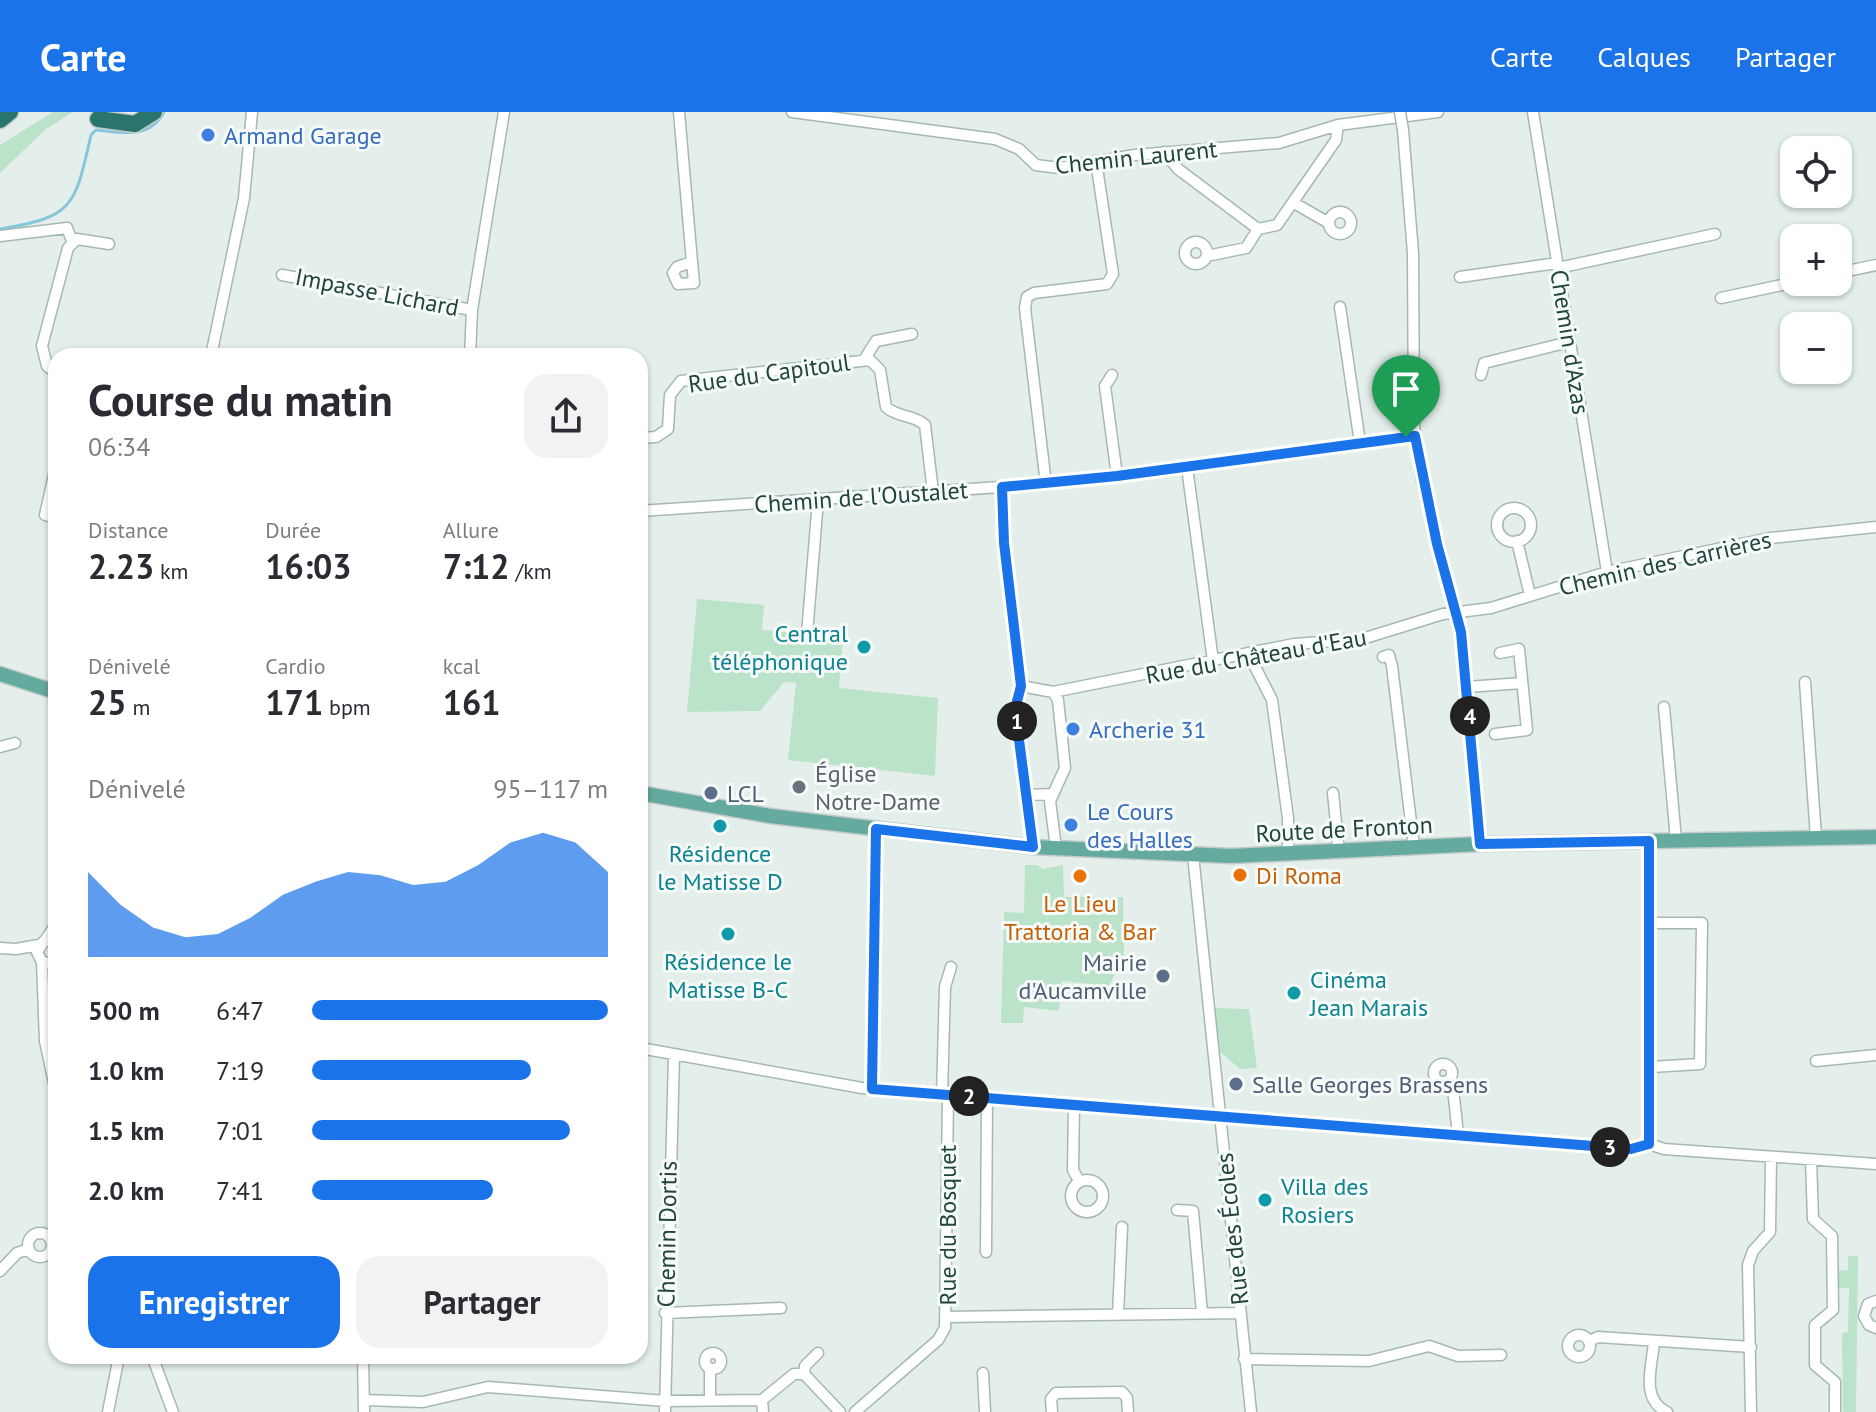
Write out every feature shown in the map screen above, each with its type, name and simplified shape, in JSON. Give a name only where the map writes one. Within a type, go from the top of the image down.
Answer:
[{"type":"highway","points":[[0,120],[10,112]]},
{"type":"highway","points":[[98,119],[135,124],[154,112]]},
{"type":"main road","points":[[0,674],[48,689]]},
{"type":"main road","name":"Route de Fronton","points":[[648,794],[815,822],[1033,847],[1193,855],[1288,855],[1480,844],[1876,837]]},
{"type":"street","points":[[213,348],[244,198],[252,112]]},
{"type":"street","points":[[470,348],[472,310],[504,112]]},
{"type":"street","points":[[679,112],[692,262]]},
{"type":"street","name":"Chemin Laurent","points":[[792,112],[995,139],[1010,144],[1036,165],[1046,168],[1164,152],[1279,143],[1338,125],[1438,112]]},
{"type":"street","points":[[1400,112],[1413,253],[1415,436],[1437,544],[1457,613],[1467,687],[1480,844]]},
{"type":"street","name":"Chemin d'Azas","points":[[1533,112],[1607,572]]},
{"type":"street","points":[[1207,256],[1246,248],[1258,229],[1277,225],[1336,140],[1338,125]]},
{"type":"street","points":[[1164,152],[1178,169],[1258,229]]},
{"type":"street","points":[[1046,484],[1025,308],[1027,297],[1034,293],[1107,284],[1113,274],[1096,161]]},
{"type":"street","points":[[1294,203],[1329,223]]},
{"type":"street","points":[[0,236],[67,228],[72,241],[42,346],[48,367]]},
{"type":"street","points":[[1460,277],[1558,266],[1715,234]]},
{"type":"street","points":[[72,241],[109,244]]},
{"type":"street","points":[[1852,270],[1876,265]]},
{"type":"street","name":"Impasse Lichard","points":[[282,275],[472,310]]},
{"type":"street","points":[[1721,298],[1780,285]]},
{"type":"street","points":[[1340,307],[1360,443]]},
{"type":"street","points":[[864,360],[876,341],[912,334]]},
{"type":"street","points":[[1481,375],[1484,363],[1569,342]]},
{"type":"street","name":"Rue du Capitoul","points":[[648,438],[656,437],[668,429],[670,395],[681,381],[864,360],[876,363],[880,370],[886,407],[896,414],[917,418],[925,425],[933,492]]},
{"type":"street","points":[[1112,375],[1105,386],[1117,476]]},
{"type":"street","name":"Chemin de l'Oustalet","points":[[648,511],[1046,484],[1415,436]]},
{"type":"street","points":[[1187,467],[1213,661]]},
{"type":"street","points":[[1002,487],[1004,543],[1021,686],[1015,709],[1033,847]]},
{"type":"street","points":[[807,634],[818,500]]},
{"type":"street","name":"Chemin des Carrières","points":[[1457,613],[1491,608],[1607,572],[1770,538],[1876,527]]},
{"type":"street","points":[[1517,541],[1530,595]]},
{"type":"street","name":"Rue du Château d'Eau","points":[[1053,692],[1308,642],[1362,639],[1443,614],[1457,613]]},
{"type":"street","points":[[1495,734],[1527,730],[1519,649],[1500,653]]},
{"type":"street","points":[[1248,653],[1272,700],[1288,818],[1288,855]]},
{"type":"street","points":[[1383,657],[1389,655],[1392,666],[1414,847]]},
{"type":"street","points":[[1805,682],[1816,837]]},
{"type":"street","points":[[1467,687],[1522,683]]},
{"type":"street","points":[[1021,686],[1053,692],[1058,700],[1065,768],[1050,801],[1056,848]]},
{"type":"street","points":[[1664,707],[1676,840]]},
{"type":"street","points":[[0,747],[15,743]]},
{"type":"street","points":[[1333,793],[1339,853]]},
{"type":"street","points":[[1026,795],[1052,794]]},
{"type":"street","points":[[872,1089],[876,829]]},
{"type":"street","points":[[1649,841],[1649,1144]]},
{"type":"street","name":"Rue des Écoles","points":[[1193,855],[1251,1412]]},
{"type":"street","points":[[1651,923],[1702,923],[1700,1064],[1651,1067]]},
{"type":"street","points":[[0,948],[16,949],[47,941]]},
{"type":"street","points":[[47,941],[40,960],[45,989],[48,1055]]},
{"type":"street","points":[[16,949],[48,963]]},
{"type":"street","name":"Rue du Bosquet","points":[[855,1412],[938,1340],[946,1317],[945,987],[951,967]]},
{"type":"street","points":[[45,989],[48,983]]},
{"type":"street","points":[[648,1050],[872,1089],[1631,1149],[1649,1144],[1664,1149],[1876,1164]]},
{"type":"street","name":"Chemin Dortis","points":[[665,1406],[674,1055]]},
{"type":"street","points":[[1816,1061],[1876,1055]]},
{"type":"street","points":[[1445,1083],[1453,1089],[1458,1134]]},
{"type":"street","points":[[986,1252],[987,1098]]},
{"type":"street","points":[[1074,1104],[1073,1170],[1079,1181]]},
{"type":"street","points":[[1751,1412],[1748,1265],[1753,1251],[1770,1232],[1771,1158]]},
{"type":"street","points":[[1811,1160],[1813,1219],[1832,1236],[1833,1310],[1815,1325],[1815,1365],[1835,1382],[1835,1412]]},
{"type":"street","points":[[1177,1210],[1193,1211],[1202,1313]]},
{"type":"street","points":[[1118,1315],[1119,1236],[1122,1227]]},
{"type":"street","points":[[29,1249],[30,1240],[41,1233],[48,1238]]},
{"type":"street","points":[[29,1249],[41,1258],[48,1257]]},
{"type":"street","points":[[0,1271],[17,1253],[29,1249]]},
{"type":"street","points":[[1876,1301],[1868,1304],[1864,1316],[1876,1328]]},
{"type":"street","points":[[665,1313],[781,1308]]},
{"type":"street","points":[[946,1317],[1241,1313]]},
{"type":"street","points":[[1589,1341],[1598,1337],[1751,1347]]},
{"type":"street","points":[[1654,1342],[1649,1395],[1656,1407],[1667,1412]]},
{"type":"street","points":[[1244,1359],[1369,1361],[1429,1346],[1458,1356],[1501,1355]]},
{"type":"street","points":[[804,1374],[805,1366],[818,1353]]},
{"type":"street","points":[[108,1412],[117,1364]]},
{"type":"street","points":[[155,1364],[173,1412]]},
{"type":"street","points":[[363,1364],[364,1406],[423,1402],[488,1387],[665,1406],[710,1399],[762,1400],[794,1374],[804,1374],[840,1412]]},
{"type":"street","points":[[710,1369],[710,1399]]},
{"type":"street","points":[[983,1373],[985,1412]]},
{"type":"street","points":[[1052,1412],[1051,1399],[1056,1393],[1122,1392],[1127,1398],[1128,1412]]},
{"type":"street","points":[[762,1400],[763,1412]]},
{"type":"green space","points":[[53,112],[73,112],[46,129],[0,173],[0,145]]},
{"type":"green space","points":[[697,599],[764,605],[762,630],[843,637],[839,688],[938,698],[935,776],[788,760],[796,683],[784,682],[760,711],[687,712]]},
{"type":"green space","points":[[1025,865],[1037,865],[1043,869],[1063,865],[1064,897],[1123,897],[1124,955],[1109,986],[1062,981],[1059,1011],[1024,1007],[1023,1023],[1001,1023],[1004,912],[1024,913]]},
{"type":"green space","points":[[1215,1008],[1249,1009],[1257,1068],[1240,1069],[1220,1052]]},
{"type":"green space","points":[[1848,1256],[1858,1256],[1856,1412],[1843,1412],[1842,1333],[1848,1332],[1849,1288],[1837,1288],[1837,1271],[1848,1270]]},
{"type":"waterway","points":[[0,229],[44,219],[68,204],[81,178],[91,135],[96,130],[125,133],[143,130],[151,127],[164,112]]},
{"type":"place","name":"Armand Garage","points":[[208,135]]},
{"type":"place","name":"Central téléphonique","points":[[864,647]]},
{"type":"place","name":"Archerie 31","points":[[1073,729]]},
{"type":"place","name":"Église Notre-Dame","points":[[799,787]]},
{"type":"place","name":"LCL","points":[[711,793]]},
{"type":"place","name":"Le Cours des Halles","points":[[1071,825]]},
{"type":"place","name":"Résidence le Matisse D","points":[[720,826]]},
{"type":"place","name":"Di Roma","points":[[1240,875]]},
{"type":"place","name":"Le Lieu Trattoria & Bar","points":[[1080,876]]},
{"type":"place","name":"Résidence le Matisse B-C","points":[[728,934]]},
{"type":"place","name":"Mairie d'Aucamville","points":[[1163,976]]},
{"type":"place","name":"Cinéma Jean Marais","points":[[1294,993]]},
{"type":"place","name":"Salle Georges Brassens","points":[[1236,1084]]},
{"type":"place","name":"Villa des Rosiers","points":[[1265,1200]]},
{"type":"route","points":[[1415,436],[1437,544],[1460,623],[1480,844],[1649,841],[1649,1144],[1631,1149],[872,1089],[876,829],[1033,847],[1015,709],[1021,686],[1004,543],[1002,487],[1290,455],[1406,437],[1415,436]]}]
